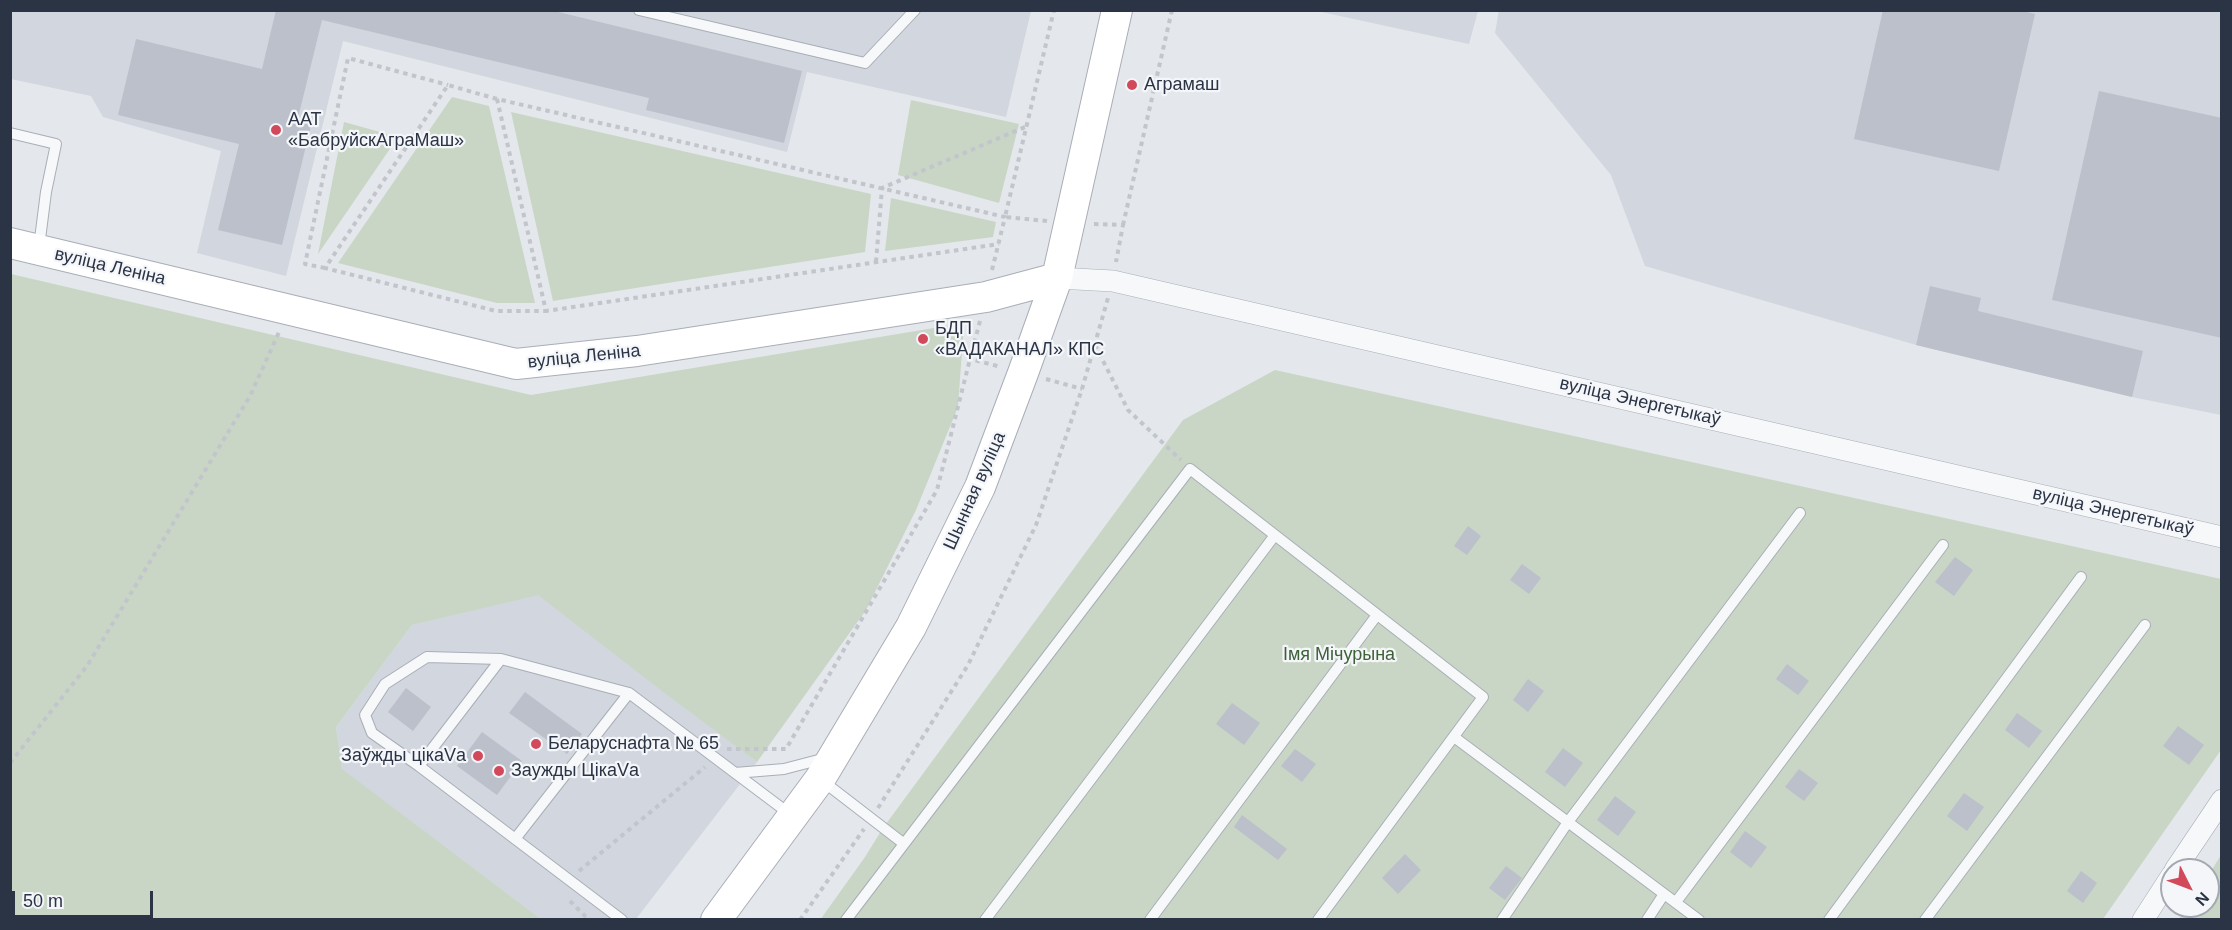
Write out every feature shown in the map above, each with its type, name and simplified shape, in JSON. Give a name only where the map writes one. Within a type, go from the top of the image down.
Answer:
[{"type":"main road","name":"Шынная вуліца","points":[[716,920],[794,817],[827,767],[916,616],[980,487],[1057,278],[1117,10]]},
{"type":"main road","name":"вуліца Леніна","points":[[24,247],[516,364],[637,351],[986,297],[1057,278]]},
{"type":"street","name":"вуліца Энергетыкаў","points":[[1057,278],[1113,281],[2222,537]]},
{"type":"street","points":[[2183,858],[2222,800]]},
{"type":"street","points":[[2143,920],[2160,893]]},
{"type":"lane","points":[[639,10],[865,63],[915,10]]},
{"type":"lane","points":[[10,133],[56,144],[46,192],[24,247]]},
{"type":"lane","points":[[846,920],[1190,469],[1483,697],[1318,920]]},
{"type":"lane","points":[[1502,920],[1568,822],[1800,513]]},
{"type":"lane","points":[[985,920],[1275,535]]},
{"type":"lane","points":[[1676,902],[1943,545]]},
{"type":"lane","points":[[1828,920],[2080,577]]},
{"type":"lane","points":[[1150,920],[1377,615]]},
{"type":"lane","points":[[1925,920],[2145,625]]},
{"type":"lane","points":[[622,920],[372,733],[365,715],[385,684],[427,657],[501,659],[629,693],[794,817]]},
{"type":"lane","points":[[419,766],[501,659]]},
{"type":"lane","points":[[515,839],[629,693]]},
{"type":"lane","points":[[1454,737],[1699,920]]},
{"type":"lane","points":[[735,773],[827,767],[872,818],[903,843]]},
{"type":"lane","points":[[1647,920],[1664,894]]},
{"type":"path","points":[[590,920],[559,891],[569,879],[726,749],[786,749],[937,490],[999,244],[1054,10]]},
{"type":"path","points":[[800,920],[872,818],[968,665],[1036,525],[1082,389],[1113,281],[1172,10]]},
{"type":"path","points":[[999,244],[546,311],[496,311],[305,264],[348,58],[497,99],[1005,217],[1124,225]]},
{"type":"path","points":[[325,268],[448,85]]},
{"type":"path","points":[[497,99],[546,311]]},
{"type":"path","points":[[882,188],[1026,127]]},
{"type":"path","points":[[876,262],[882,188]]},
{"type":"path","points":[[10,763],[87,666],[250,396],[290,310]]},
{"type":"path","points":[[1095,345],[1128,410],[1190,469]]},
{"type":"path","points":[[970,359],[1082,389]]},
{"type":"shaded area","points":[[1499,10],[2221,11],[2221,415],[2132,397],[1916,345],[1645,266],[1611,175],[1495,33]]},
{"type":"shaded area","name":"ААТ «БабруйскАграМаш»","points":[[11,11],[1031,11],[1006,117],[807,72],[787,152],[343,41],[286,276],[197,253],[221,151],[103,117],[91,96],[11,79]]},
{"type":"shaded area","points":[[1317,11],[1478,11],[1469,44]]},
{"type":"shaded area","name":"Беларуснафта № 65","points":[[538,594],[757,762],[636,919],[541,919],[342,770],[336,727],[412,625]]},
{"type":"green space","points":[[452,97],[489,106],[535,303],[497,303],[338,263]]},
{"type":"green space","points":[[911,100],[1019,124],[999,203],[898,175]]},
{"type":"green space","points":[[511,112],[871,194],[865,252],[553,301]]},
{"type":"green space","points":[[344,122],[398,137],[318,254]]},
{"type":"green space","points":[[891,198],[996,222],[993,237],[885,251]]},
{"type":"green space","points":[[11,274],[531,395],[964,323],[958,407],[916,510],[866,610],[757,762],[538,595],[412,625],[336,727],[342,769],[541,919],[11,919]]},
{"type":"green space","name":"Імя Мічурына","points":[[1275,370],[2221,579],[2221,750],[2103,919],[820,920],[883,828],[1183,420]]},
{"type":"green space","points":[[2221,855],[2221,919],[2179,919],[2220,918],[2219,858]]},
{"type":"building","name":"ААТ «БабруйскАграМаш»","points":[[276,10],[550,10],[802,71],[784,143],[646,110],[649,98],[322,20],[298,118],[312,121],[282,245],[218,230],[239,144],[118,115],[136,39],[262,69]]},
{"type":"building","points":[[1883,10],[2019,10],[2035,14],[1999,171],[1854,139]]},
{"type":"building","points":[[2099,91],[2222,118],[2222,338],[2052,300]]},
{"type":"building","points":[[1930,286],[1981,298],[1978,311],[2143,351],[2132,397],[1916,345]]},
{"type":"building","name":"БДП «ВАДАКАНАЛ» КПС","points":[[920,332],[926,332],[930,339],[926,346],[920,346],[916,342],[916,336]]},
{"type":"building","points":[[1468,526],[1481,536],[1467,555],[1454,546]]},
{"type":"building","points":[[1955,557],[1973,570],[1954,596],[1935,582]]},
{"type":"building","points":[[1522,564],[1541,578],[1529,594],[1510,580]]},
{"type":"building","points":[[1787,664],[1809,681],[1798,695],[1776,679]]},
{"type":"building","points":[[1528,679],[1544,691],[1528,712],[1513,700]]},
{"type":"building","points":[[406,688],[431,707],[413,731],[388,712]]},
{"type":"building","points":[[525,692],[582,734],[567,754],[509,713]]},
{"type":"building","points":[[1232,703],[1260,723],[1244,745],[1216,724]]},
{"type":"building","points":[[2017,713],[2042,731],[2029,748],[2005,730]]},
{"type":"building","points":[[2178,726],[2204,745],[2189,765],[2163,746]]},
{"type":"building","points":[[482,732],[522,761],[497,795],[457,766]]},
{"type":"building","points":[[1563,748],[1583,763],[1565,787],[1545,772]]},
{"type":"building","points":[[1295,749],[1316,764],[1302,782],[1281,766]]},
{"type":"building","points":[[1799,769],[1818,783],[1804,801],[1785,787]]},
{"type":"building","points":[[1964,793],[1984,807],[1967,831],[1947,816]]},
{"type":"building","points":[[1615,796],[1636,812],[1618,836],[1597,820]]},
{"type":"building","points":[[1242,815],[1287,849],[1278,860],[1234,827]]},
{"type":"building","points":[[1745,831],[1767,847],[1751,868],[1730,852]]},
{"type":"building","points":[[1405,854],[1421,870],[1398,894],[1382,878]]},
{"type":"building","points":[[1506,866],[1522,878],[1505,900],[1489,888]]},
{"type":"building","points":[[2081,871],[2097,883],[2083,903],[2067,891]]},
{"type":"place","name":"Аграмаш","points":[[1132,85]]},
{"type":"place","name":"ААТ «БабруйскАграМаш»","points":[[276,130]]},
{"type":"place","name":"БДП «ВАДАКАНАЛ» КПС","points":[[923,339]]},
{"type":"place","name":"Беларуснафта № 65","points":[[536,744]]},
{"type":"place","name":"Заўжды цікаVа","points":[[478,756]]},
{"type":"place","name":"Заужды ЦікаVа","points":[[499,771]]}]
